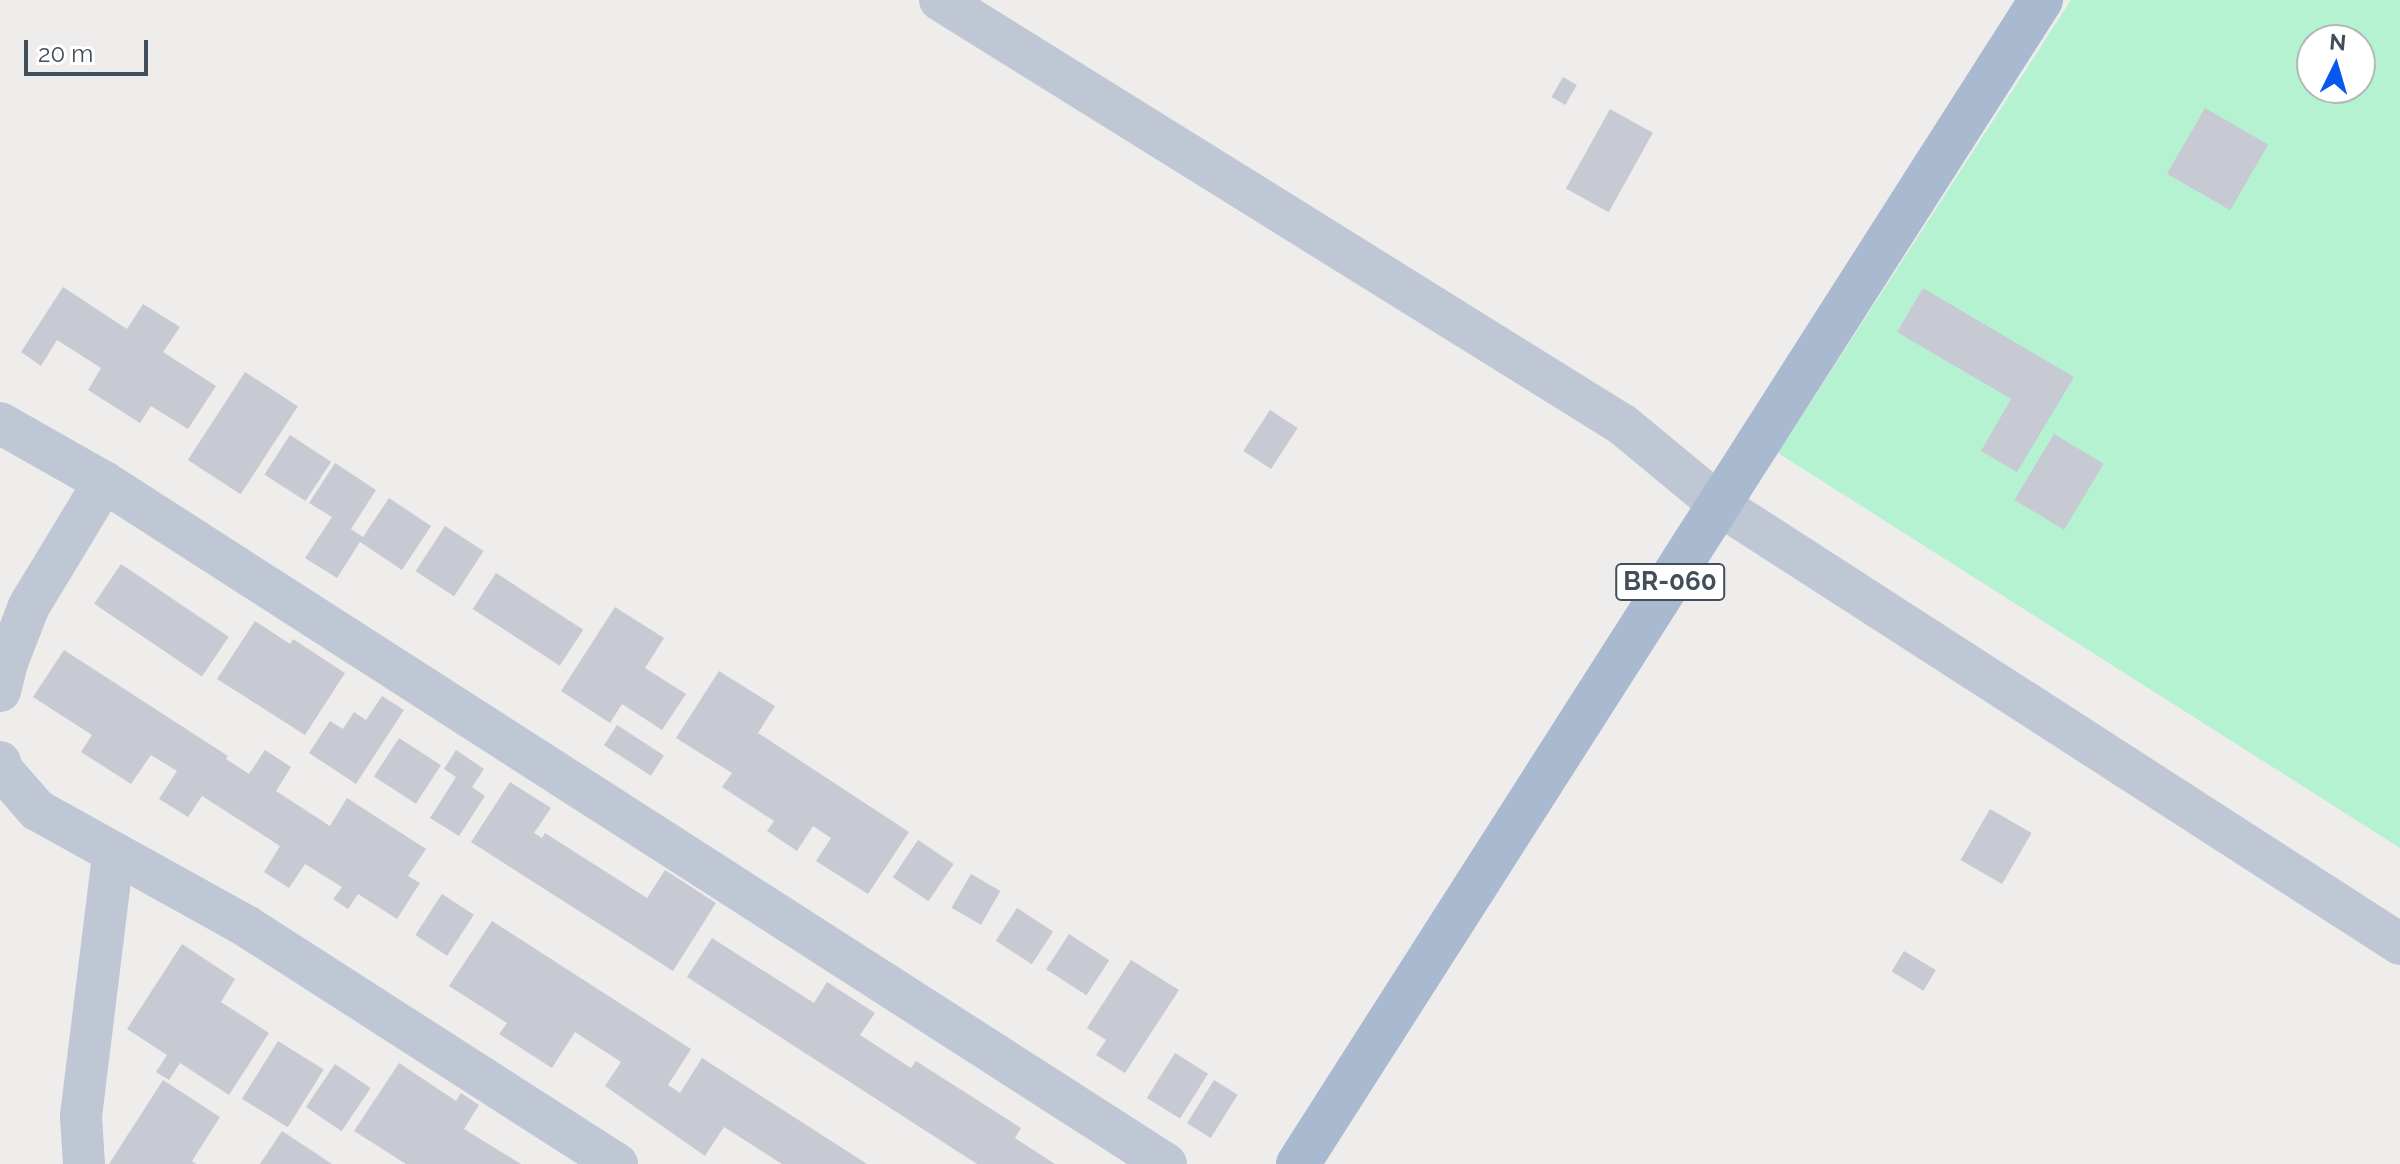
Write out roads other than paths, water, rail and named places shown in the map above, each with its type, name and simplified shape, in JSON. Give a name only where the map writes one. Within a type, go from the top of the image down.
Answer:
[{"type":"main road","name":"BR-060","points":[[1298,1164],[1355,1070],[1721,506],[2041,0]]},
{"type":"street","points":[[940,0],[1623,425],[1721,506],[2400,944]]},
{"type":"street","points":[[0,423],[104,482],[1166,1164]]},
{"type":"street","points":[[0,691],[29,606],[104,482]]},
{"type":"street","points":[[0,762],[2,770],[37,810],[113,855],[246,926],[617,1164]]},
{"type":"street","points":[[84,1164],[81,1116],[113,855]]}]
